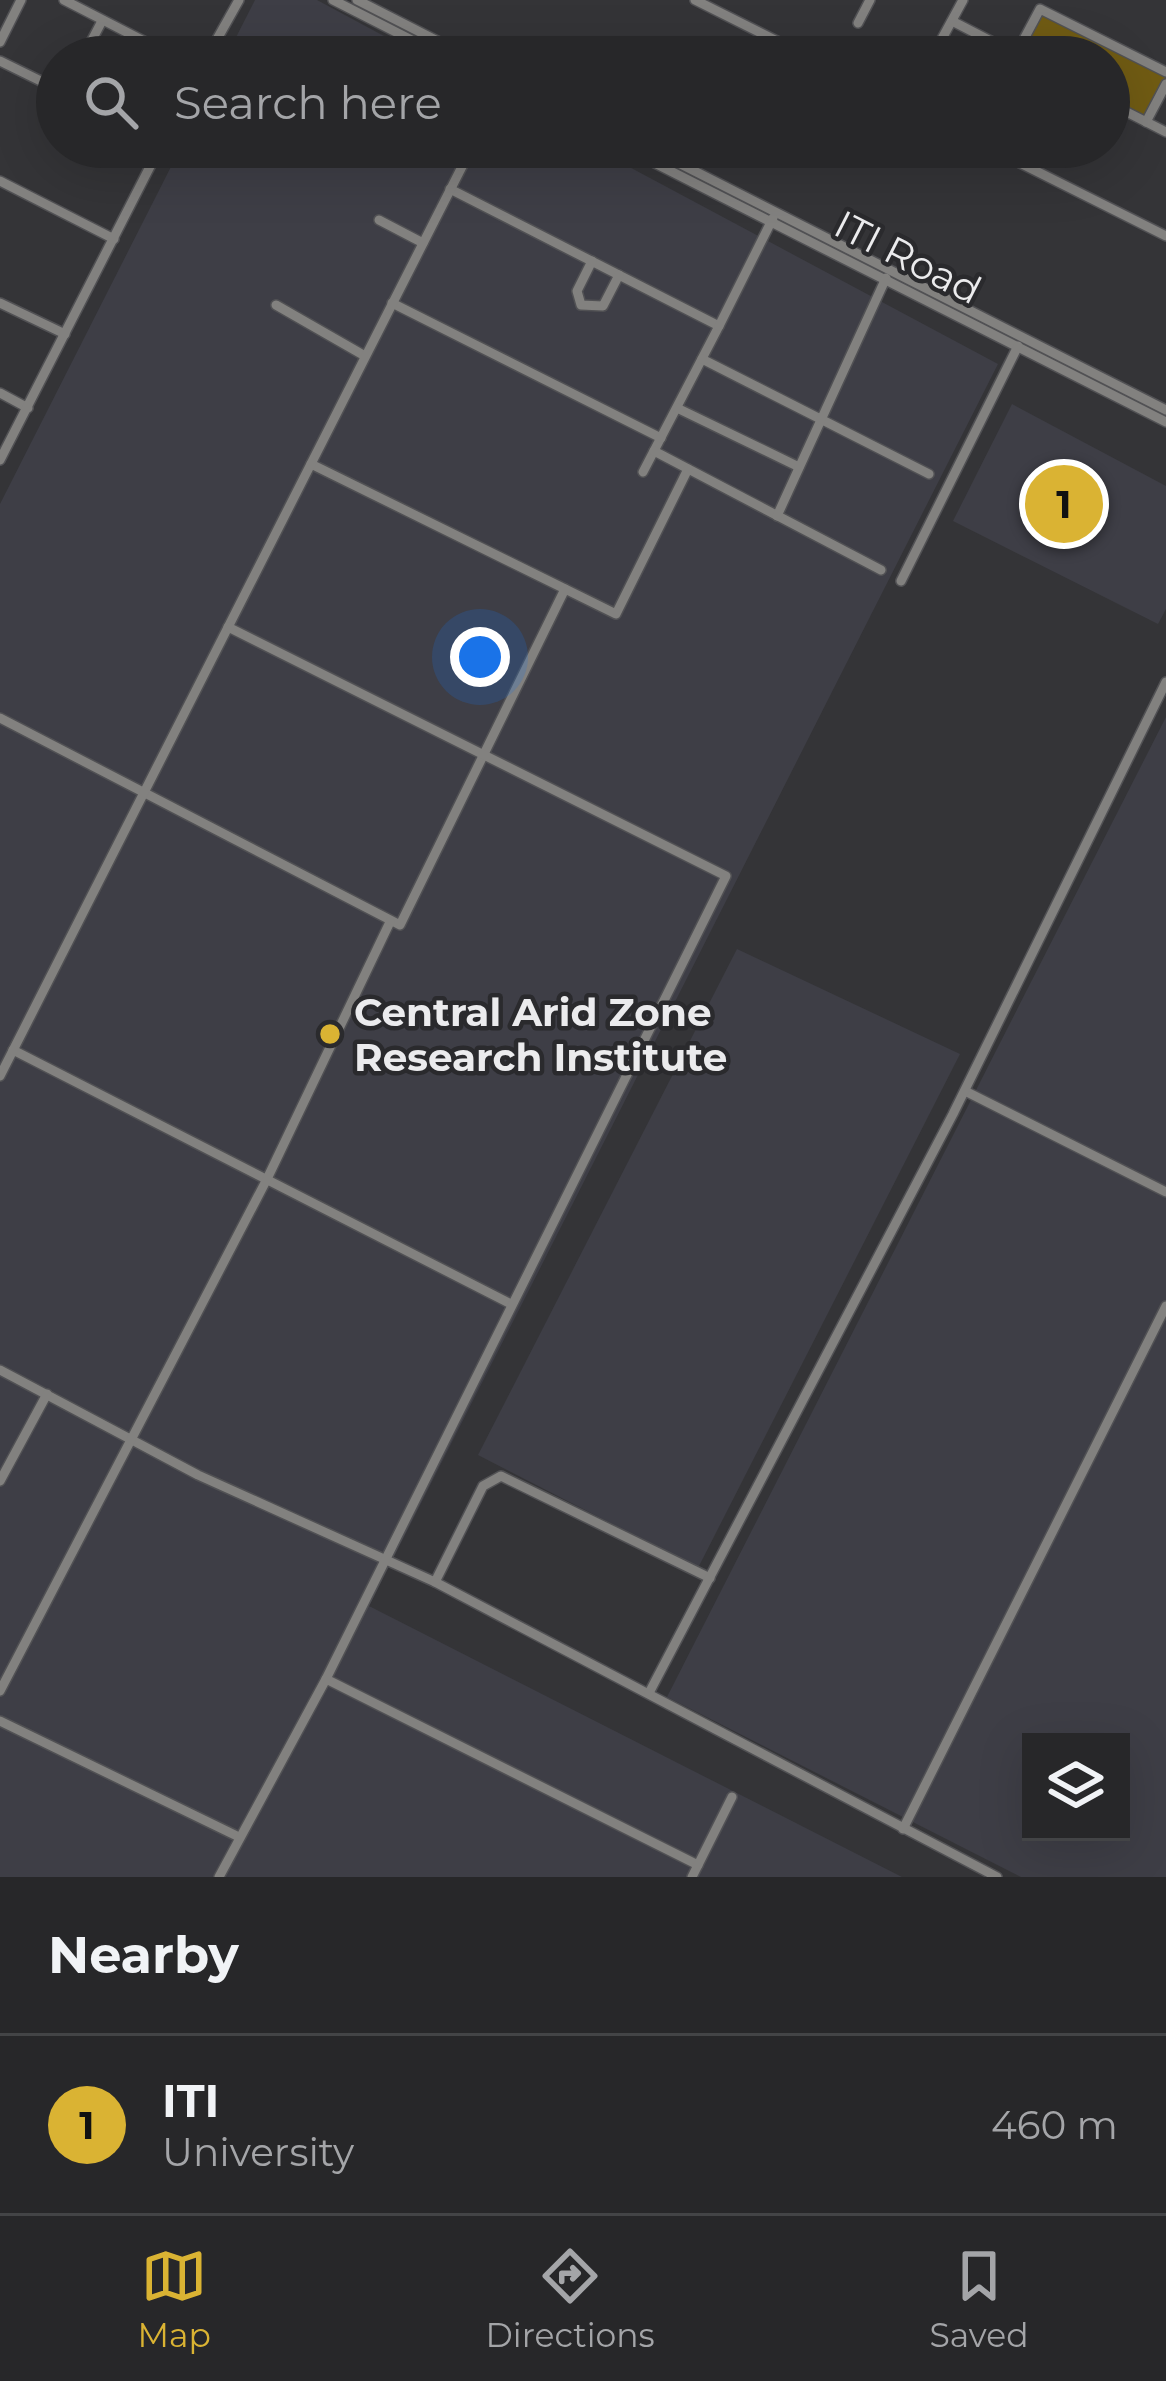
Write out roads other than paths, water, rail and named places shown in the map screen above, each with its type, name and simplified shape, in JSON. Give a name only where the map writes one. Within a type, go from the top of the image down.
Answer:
[{"type":"street","points":[[0,41],[21,0]]},
{"type":"street","points":[[64,0],[132,36]]},
{"type":"street","points":[[219,36],[239,0]]},
{"type":"street","points":[[332,0],[403,36]]},
{"type":"street","points":[[357,0],[428,36]]},
{"type":"street","points":[[695,0],[766,36]]},
{"type":"street","points":[[858,23],[870,0]]},
{"type":"street","points":[[944,36],[963,0]]},
{"type":"street","points":[[1028,36],[1040,9],[1094,36]]},
{"type":"street","points":[[94,36],[102,21]]},
{"type":"street","points":[[952,21],[981,36]]},
{"type":"street","points":[[1130,54],[1166,72]]},
{"type":"street","points":[[0,61],[36,78]]},
{"type":"street","points":[[1146,122],[1166,84]]},
{"type":"street","points":[[1130,114],[1166,132]]},
{"type":"street","points":[[0,460],[149,168]]},
{"type":"street","points":[[0,1076],[461,168]]},
{"type":"street","name":"ITI Road","points":[[668,168],[1166,410]]},
{"type":"street","name":"ITI Road","points":[[685,168],[1166,422]]},
{"type":"street","points":[[1030,168],[1166,236]]},
{"type":"street","points":[[0,181],[113,238]]},
{"type":"street","points":[[450,189],[718,326]]},
{"type":"street","points":[[644,472],[773,217]]},
{"type":"street","points":[[379,220],[423,243]]},
{"type":"street","points":[[592,261],[577,291],[581,304],[603,306],[619,275]]},
{"type":"street","points":[[777,516],[886,278]]},
{"type":"street","points":[[0,303],[65,334]]},
{"type":"street","points":[[392,303],[661,438]]},
{"type":"street","points":[[276,305],[365,356]]},
{"type":"street","points":[[901,581],[1018,346]]},
{"type":"street","points":[[702,359],[929,474]]},
{"type":"street","points":[[0,393],[28,408]]},
{"type":"street","points":[[676,408],[799,467]]},
{"type":"street","points":[[654,451],[881,570]]},
{"type":"street","points":[[311,464],[616,614],[688,469]]},
{"type":"street","points":[[0,718],[400,925],[565,589]]},
{"type":"street","points":[[223,1876],[726,876],[228,627]]},
{"type":"street","points":[[650,1693],[964,1090],[1166,682]]},
{"type":"street","points":[[0,1691],[267,1180],[390,922]]},
{"type":"street","points":[[13,1050],[509,1303]]},
{"type":"street","points":[[964,1090],[1166,1192]]},
{"type":"street","points":[[903,1829],[1166,1306]]},
{"type":"street","points":[[0,1370],[199,1475],[435,1582],[998,1877]]},
{"type":"street","points":[[0,1481],[47,1394]]},
{"type":"street","points":[[435,1582],[483,1486],[501,1475],[710,1578]]},
{"type":"street","points":[[326,1678],[698,1865]]},
{"type":"street","points":[[0,1721],[239,1837]]},
{"type":"street","points":[[692,1877],[732,1797]]},
{"type":"place","name":"ITI","points":[[1064,504]]},
{"type":"place","name":"Central Arid Zone Research Institute","points":[[330,1034]]}]
